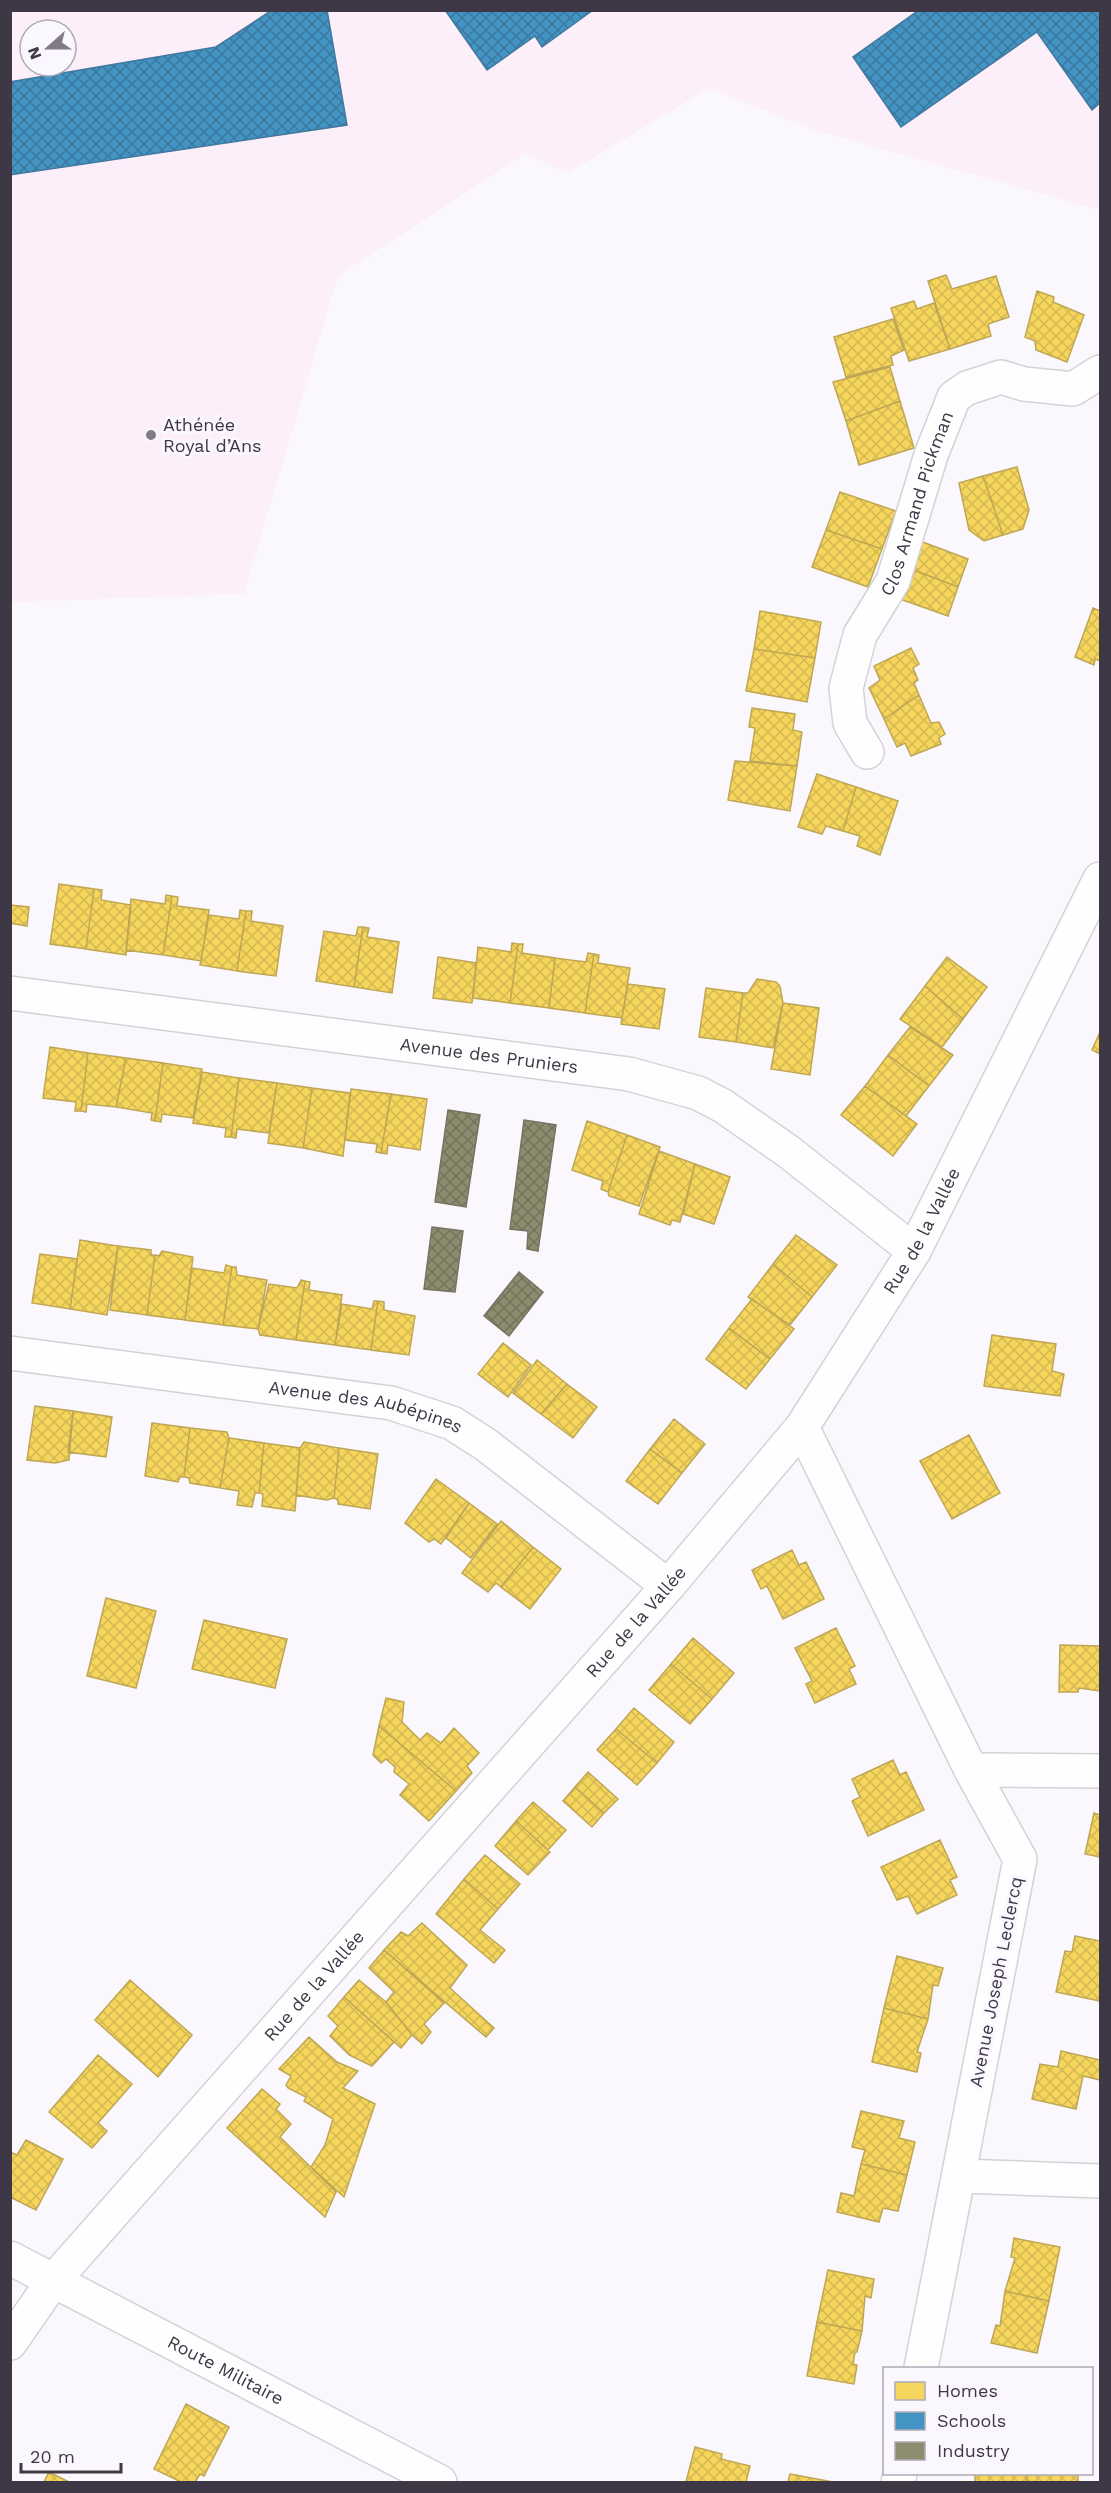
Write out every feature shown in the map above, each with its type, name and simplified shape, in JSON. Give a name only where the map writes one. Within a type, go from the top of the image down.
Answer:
[{"type":"street","name":"Clos Armand Pickman","points":[[867,752],[850,723],[846,688],[860,635],[893,581],[931,455],[954,397],[967,388],[1001,377],[1024,384],[1073,389],[1101,372]]},
{"type":"street","name":"Rue de la Vallée","points":[[10,2343],[53,2282],[668,1586],[801,1427],[890,1293],[914,1251],[1101,879]]},
{"type":"street","name":"Avenue des Pruniers","points":[[10,993],[629,1074],[659,1080],[698,1092],[753,1126],[914,1251]]},
{"type":"street","name":"Avenue des Aubépines","points":[[10,1353],[391,1403],[433,1416],[452,1423],[485,1444],[668,1586]]},
{"type":"street","name":"Avenue Joseph Leclercq","points":[[801,1427],[970,1770],[1020,1859],[921,2367]]},
{"type":"street","points":[[970,1770],[1101,1771]]},
{"type":"street","points":[[960,2176],[1101,2181]]},
{"type":"street","name":"Route Militaire","points":[[10,2258],[440,2482]]},
{"type":"shaded area","name":"Athénée Royal d’Ans","points":[[10,11],[1100,11],[1100,210],[817,131],[709,88],[568,173],[525,154],[338,276],[244,594],[11,602]]},
{"type":"building: Homes","points":[[946,275],[952,289],[996,276],[1009,317],[988,324],[991,336],[950,349],[928,281]]},
{"type":"building: Homes","points":[[1037,291],[1054,297],[1053,302],[1084,315],[1067,362],[1036,350],[1035,341],[1025,337]]},
{"type":"building: Homes","points":[[914,301],[917,309],[934,303],[950,349],[909,361],[891,308]]},
{"type":"building: Homes","points":[[893,319],[904,350],[891,356],[893,365],[846,377],[834,337]]},
{"type":"building: Homes","points":[[890,367],[900,401],[846,421],[833,382]]},
{"type":"building: Homes","points":[[900,401],[914,448],[859,465],[846,421]]},
{"type":"building: Homes","points":[[1017,467],[1029,510],[1023,529],[1003,535],[983,476]]},
{"type":"building: Homes","points":[[983,476],[1003,535],[984,541],[969,530],[959,483]]},
{"type":"building: Homes","points":[[840,492],[896,511],[882,549],[826,530]]},
{"type":"building: Homes","points":[[826,530],[882,549],[868,587],[812,567]]},
{"type":"building: Homes","points":[[920,541],[968,559],[958,587],[911,569]]},
{"type":"building: Homes","points":[[911,569],[958,587],[948,616],[900,599]]},
{"type":"building: Homes","points":[[1093,608],[1100,611],[1100,661],[1095,659],[1094,665],[1075,657]]},
{"type":"building: Homes","points":[[760,611],[821,622],[815,658],[754,649]]},
{"type":"building: Homes","points":[[911,648],[919,664],[913,668],[918,680],[914,683],[919,695],[884,719],[869,688],[880,680],[874,666]]},
{"type":"building: Homes","points":[[754,649],[815,658],[807,702],[746,691]]},
{"type":"building: Homes","points":[[919,695],[931,723],[939,722],[945,734],[939,738],[941,744],[911,756],[905,743],[897,747],[884,719]]},
{"type":"building: Homes","points":[[752,708],[795,714],[793,730],[802,732],[797,766],[750,761],[755,728],[749,727]]},
{"type":"building: Homes","points":[[735,761],[797,766],[790,811],[728,800]]},
{"type":"building: Homes","points":[[817,774],[856,787],[843,831],[826,826],[822,834],[798,827]]},
{"type":"building: Homes","points":[[856,787],[898,801],[880,855],[857,846],[860,836],[843,831]]},
{"type":"building: Homes","points":[[59,884],[94,889],[86,949],[50,944]]},
{"type":"building: Homes","points":[[94,889],[102,890],[101,900],[131,905],[126,955],[86,949]]},
{"type":"building: Homes","points":[[166,895],[172,896],[163,955],[126,950],[131,899],[165,904]]},
{"type":"building: Homes","points":[[172,896],[178,897],[177,906],[209,910],[201,961],[163,955]]},
{"type":"building: Homes","points":[[10,905],[29,907],[27,926],[10,923]]},
{"type":"building: Homes","points":[[240,910],[246,911],[237,971],[200,965],[209,915],[239,919]]},
{"type":"building: Homes","points":[[246,911],[252,911],[251,921],[283,926],[276,976],[237,971]]},
{"type":"building: Homes","points":[[358,927],[363,927],[354,987],[316,981],[324,931],[356,936]]},
{"type":"building: Homes","points":[[363,927],[369,928],[367,937],[399,942],[392,993],[354,987]]},
{"type":"building: Homes","points":[[512,943],[518,944],[510,1003],[473,998],[478,947],[511,952]]},
{"type":"building: Homes","points":[[518,944],[523,944],[522,953],[555,958],[549,1008],[510,1003]]},
{"type":"building: Homes","points":[[588,953],[594,954],[585,1013],[549,1008],[555,958],[586,962]]},
{"type":"building: Homes","points":[[594,954],[599,955],[598,963],[630,968],[622,1018],[585,1013]]},
{"type":"building: Homes","points":[[438,957],[476,963],[472,1003],[433,998]]},
{"type":"building: Homes","points":[[947,957],[987,987],[963,1019],[925,986]]},
{"type":"building: Homes","points":[[757,979],[776,982],[780,986],[783,1003],[773,1048],[736,1042],[743,993],[748,993]]},
{"type":"building: Homes","points":[[628,984],[665,989],[659,1029],[621,1024]]},
{"type":"building: Homes","points":[[925,986],[963,1019],[942,1047],[900,1019]]},
{"type":"building: Homes","points":[[706,988],[743,993],[736,1042],[699,1037]]},
{"type":"building: Homes","points":[[783,1003],[819,1008],[810,1075],[771,1069]]},
{"type":"building: Homes","points":[[910,1027],[953,1055],[929,1086],[888,1055]]},
{"type":"building: Homes","points":[[1100,1032],[1100,1054],[1092,1050]]},
{"type":"building: Homes","points":[[50,1047],[88,1053],[81,1111],[75,1111],[76,1102],[43,1098]]},
{"type":"building: Homes","points":[[88,1053],[126,1058],[116,1107],[87,1104],[86,1112],[81,1111]]},
{"type":"building: Homes","points":[[888,1055],[929,1086],[906,1116],[865,1086]]},
{"type":"building: Homes","points":[[126,1058],[163,1063],[155,1121],[151,1120],[152,1113],[116,1107]]},
{"type":"building: Homes","points":[[163,1063],[202,1069],[193,1118],[162,1114],[161,1122],[155,1121]]},
{"type":"building: Homes","points":[[202,1072],[239,1078],[231,1137],[225,1137],[226,1128],[193,1123]]},
{"type":"building: Homes","points":[[239,1078],[277,1083],[269,1133],[237,1129],[236,1138],[231,1137]]},
{"type":"building: Homes","points":[[277,1083],[312,1088],[303,1148],[268,1143]]},
{"type":"building: Homes","points":[[865,1086],[917,1124],[893,1156],[841,1115]]},
{"type":"building: Homes","points":[[312,1088],[350,1093],[343,1156],[303,1148]]},
{"type":"building: Homes","points":[[351,1089],[391,1094],[381,1153],[376,1152],[377,1144],[345,1140]]},
{"type":"building: Homes","points":[[391,1094],[427,1099],[420,1150],[388,1145],[387,1154],[381,1153]]},
{"type":"building: Homes","points":[[587,1121],[627,1135],[608,1192],[601,1189],[603,1181],[572,1170]]},
{"type":"building: Homes","points":[[627,1135],[660,1147],[639,1206],[609,1196],[608,1192]]},
{"type":"building: Homes","points":[[659,1151],[695,1164],[680,1222],[672,1220],[670,1225],[639,1214]]},
{"type":"building: Homes","points":[[695,1164],[730,1177],[714,1224],[683,1214]]},
{"type":"building: Homes","points":[[796,1235],[837,1265],[812,1297],[773,1264]]},
{"type":"building: Homes","points":[[80,1240],[118,1246],[107,1315],[70,1309]]},
{"type":"building: Homes","points":[[118,1246],[151,1250],[151,1255],[155,1255],[147,1315],[110,1310]]},
{"type":"building: Homes","points":[[162,1251],[193,1257],[185,1320],[147,1315],[155,1255],[159,1256]]},
{"type":"building: Homes","points":[[40,1254],[77,1259],[70,1309],[32,1303]]},
{"type":"building: Homes","points":[[773,1264],[812,1297],[790,1325],[748,1297]]},
{"type":"building: Homes","points":[[226,1265],[232,1267],[223,1325],[185,1320],[192,1268],[224,1273]]},
{"type":"building: Homes","points":[[232,1267],[236,1267],[237,1275],[267,1280],[258,1329],[223,1325]]},
{"type":"building: Homes","points":[[301,1280],[305,1281],[296,1340],[260,1335],[258,1329],[269,1284],[297,1288]]},
{"type":"building: Homes","points":[[305,1281],[310,1282],[309,1290],[342,1295],[335,1345],[296,1340]]},
{"type":"building: Homes","points":[[752,1299],[794,1329],[770,1359],[729,1328]]},
{"type":"building: Homes","points":[[374,1301],[378,1301],[371,1350],[335,1345],[342,1304],[372,1309]]},
{"type":"building: Homes","points":[[378,1301],[384,1302],[384,1310],[415,1316],[409,1355],[371,1350]]},
{"type":"building: Homes","points":[[729,1328],[770,1359],[746,1389],[706,1359]]},
{"type":"building: Homes","points":[[992,1335],[1056,1344],[1052,1371],[1064,1374],[1060,1396],[984,1386]]},
{"type":"building: Homes","points":[[503,1343],[531,1365],[508,1397],[478,1374]]},
{"type":"building: Homes","points":[[537,1360],[567,1384],[541,1414],[513,1393]]},
{"type":"building: Homes","points":[[567,1384],[597,1407],[573,1438],[541,1414]]},
{"type":"building: Homes","points":[[35,1406],[73,1411],[69,1460],[55,1463],[27,1460]]},
{"type":"building: Homes","points":[[73,1411],[112,1417],[106,1457],[68,1452]]},
{"type":"building: Homes","points":[[674,1419],[705,1444],[682,1473],[650,1449]]},
{"type":"building: Homes","points":[[152,1423],[190,1428],[184,1477],[180,1477],[178,1482],[145,1476]]},
{"type":"building: Homes","points":[[190,1428],[227,1432],[229,1438],[220,1488],[190,1483],[189,1478],[184,1477]]},
{"type":"building: Homes","points":[[969,1435],[1000,1493],[952,1519],[920,1461]]},
{"type":"building: Homes","points":[[229,1438],[264,1443],[259,1493],[255,1493],[252,1507],[237,1505],[239,1491],[220,1488]]},
{"type":"building: Homes","points":[[304,1442],[339,1448],[334,1498],[327,1500],[296,1495],[300,1448]]},
{"type":"building: Homes","points":[[264,1443],[300,1448],[295,1511],[262,1506],[263,1494],[259,1493]]},
{"type":"building: Homes","points":[[339,1448],[378,1454],[370,1509],[338,1504],[338,1500],[334,1498]]},
{"type":"building: Homes","points":[[650,1449],[682,1473],[658,1504],[626,1481]]},
{"type":"building: Homes","points":[[436,1479],[469,1503],[441,1544],[434,1539],[429,1542],[405,1523]]},
{"type":"building: Homes","points":[[469,1503],[497,1524],[471,1558],[446,1538]]},
{"type":"building: Homes","points":[[501,1521],[533,1547],[501,1587],[496,1583],[488,1592],[462,1573]]},
{"type":"building: Homes","points":[[533,1547],[561,1569],[530,1609],[501,1587]]},
{"type":"building: Homes","points":[[792,1550],[799,1565],[806,1562],[824,1599],[783,1619],[767,1586],[761,1589],[752,1570]]},
{"type":"building: Homes","points":[[106,1598],[156,1611],[136,1688],[87,1676]]},
{"type":"building: Homes","points":[[204,1620],[287,1639],[275,1688],[192,1669]]},
{"type":"building: Homes","points":[[836,1628],[855,1666],[849,1669],[856,1684],[815,1703],[806,1684],[812,1681],[795,1648]]},
{"type":"building: Homes","points":[[693,1638],[734,1673],[712,1699],[671,1664]]},
{"type":"building: Homes","points":[[1060,1645],[1100,1646],[1100,1691],[1079,1688],[1078,1692],[1059,1692]]},
{"type":"building: Homes","points":[[671,1664],[712,1699],[690,1724],[649,1690]]},
{"type":"building: Homes","points":[[386,1698],[404,1702],[402,1722],[420,1740],[427,1733],[441,1743],[454,1728],[479,1753],[467,1766],[472,1773],[456,1791],[379,1726]]},
{"type":"building: Homes","points":[[634,1708],[674,1742],[657,1763],[616,1729]]},
{"type":"building: Homes","points":[[379,1726],[456,1791],[429,1821],[400,1795],[409,1784],[394,1772],[395,1767],[386,1759],[381,1763],[373,1755]]},
{"type":"building: Homes","points":[[616,1729],[657,1763],[637,1785],[597,1750]]},
{"type":"building: Homes","points":[[893,1760],[900,1775],[906,1772],[924,1810],[868,1836],[852,1801],[860,1797],[852,1779]]},
{"type":"building: Homes","points":[[588,1772],[618,1799],[604,1813],[575,1787]]},
{"type":"building: Homes","points":[[575,1787],[604,1813],[592,1827],[563,1801]]},
{"type":"building: Homes","points":[[533,1802],[566,1830],[548,1850],[516,1821]]},
{"type":"building: Homes","points":[[1094,1813],[1100,1815],[1100,1857],[1085,1854]]},
{"type":"building: Homes","points":[[516,1821],[550,1852],[528,1875],[495,1846]]},
{"type":"building: Homes","points":[[940,1840],[957,1877],[950,1880],[957,1895],[917,1914],[908,1896],[897,1900],[881,1867]]},
{"type":"building: Homes","points":[[485,1855],[520,1884],[498,1909],[464,1879]]},
{"type":"building: Homes","points":[[464,1879],[498,1909],[480,1930],[505,1950],[494,1963],[436,1914]]},
{"type":"building: Homes","points":[[422,1923],[467,1965],[450,1988],[494,2028],[486,2037],[384,1950],[401,1932],[408,1936]]},
{"type":"building: Homes","points":[[1075,1936],[1100,1941],[1100,2001],[1056,1992],[1065,1951],[1072,1952]]},
{"type":"building: Homes","points":[[384,1950],[444,2003],[424,2024],[431,2032],[422,2044],[386,2002],[394,1992],[369,1968]]},
{"type":"building: Homes","points":[[897,1956],[943,1968],[938,1986],[933,1985],[928,2019],[884,2008]]},
{"type":"building: Homes","points":[[130,1980],[192,2035],[158,2077],[95,2020]]},
{"type":"building: Homes","points":[[359,1980],[386,2002],[412,2035],[401,2048],[344,1997]]},
{"type":"building: Homes","points":[[344,1997],[394,2042],[372,2066],[349,2055],[330,2036],[338,2026],[328,2016]]},
{"type":"building: Homes","points":[[884,2008],[928,2019],[917,2052],[921,2053],[917,2072],[872,2062]]},
{"type":"building: Homes","points":[[309,2037],[337,2062],[358,2071],[343,2088],[375,2104],[344,2197],[311,2167],[325,2145],[333,2119],[304,2101],[306,2097],[288,2088],[286,2085],[291,2076],[279,2069]]},
{"type":"building: Homes","points":[[1061,2051],[1100,2060],[1100,2080],[1083,2076],[1076,2109],[1032,2099],[1040,2064],[1058,2067]]},
{"type":"building: Homes","points":[[98,2055],[132,2084],[98,2123],[107,2131],[92,2148],[49,2112]]},
{"type":"building: Homes","points":[[262,2089],[280,2104],[276,2109],[291,2124],[280,2137],[336,2192],[325,2217],[227,2128]]},
{"type":"building: Homes","points":[[861,2111],[904,2121],[899,2138],[915,2142],[907,2175],[861,2164],[865,2150],[852,2147]]},
{"type":"building: Homes","points":[[26,2140],[63,2159],[36,2210],[10,2197],[10,2152],[17,2155]]},
{"type":"building: Homes","points":[[861,2164],[907,2175],[898,2211],[883,2208],[879,2222],[837,2212],[841,2193],[854,2196]]},
{"type":"building: Homes","points":[[1014,2238],[1060,2247],[1049,2301],[1005,2291],[1015,2258],[1011,2257]]},
{"type":"building: Homes","points":[[828,2270],[874,2279],[871,2298],[865,2296],[862,2331],[817,2322]]},
{"type":"building: Homes","points":[[1005,2291],[1049,2301],[1037,2353],[991,2343],[996,2325],[1000,2326]]},
{"type":"building: Homes","points":[[817,2322],[862,2331],[853,2364],[857,2365],[854,2384],[807,2376]]},
{"type":"building: Homes","points":[[186,2404],[229,2427],[204,2476],[200,2474],[195,2482],[181,2482],[154,2469]]},
{"type":"building: Homes","points":[[695,2447],[722,2454],[721,2459],[750,2466],[746,2482],[686,2482]]},
{"type":"building: Homes","points":[[49,2472],[69,2482],[44,2482]]},
{"type":"building: Homes","points":[[790,2474],[833,2482],[788,2482]]},
{"type":"building: Homes","points":[[975,2475],[1027,2475],[1027,2482],[975,2482]]},
{"type":"building: Homes","points":[[1027,2475],[1078,2475],[1078,2482],[1027,2482]]},
{"type":"building: Schools","points":[[272,10],[327,10],[347,125],[10,175],[10,82],[34,78],[78,78],[78,70],[216,47]]},
{"type":"building: Schools","points":[[445,10],[593,10],[542,47],[535,36],[487,70]]},
{"type":"building: Schools","points":[[919,10],[1100,10],[1100,103],[1092,110],[1037,32],[901,127],[853,57]]},
{"type":"building: Industry","points":[[448,1110],[480,1115],[466,1207],[435,1202]]},
{"type":"building: Industry","points":[[524,1120],[556,1125],[538,1251],[527,1249],[528,1231],[510,1229]]},
{"type":"building: Industry","points":[[432,1227],[463,1231],[455,1292],[424,1289]]},
{"type":"building: Industry","points":[[519,1272],[543,1292],[509,1336],[484,1316]]},
{"type":"place","name":"Athénée Royal d’Ans","points":[[151,435]]}]
